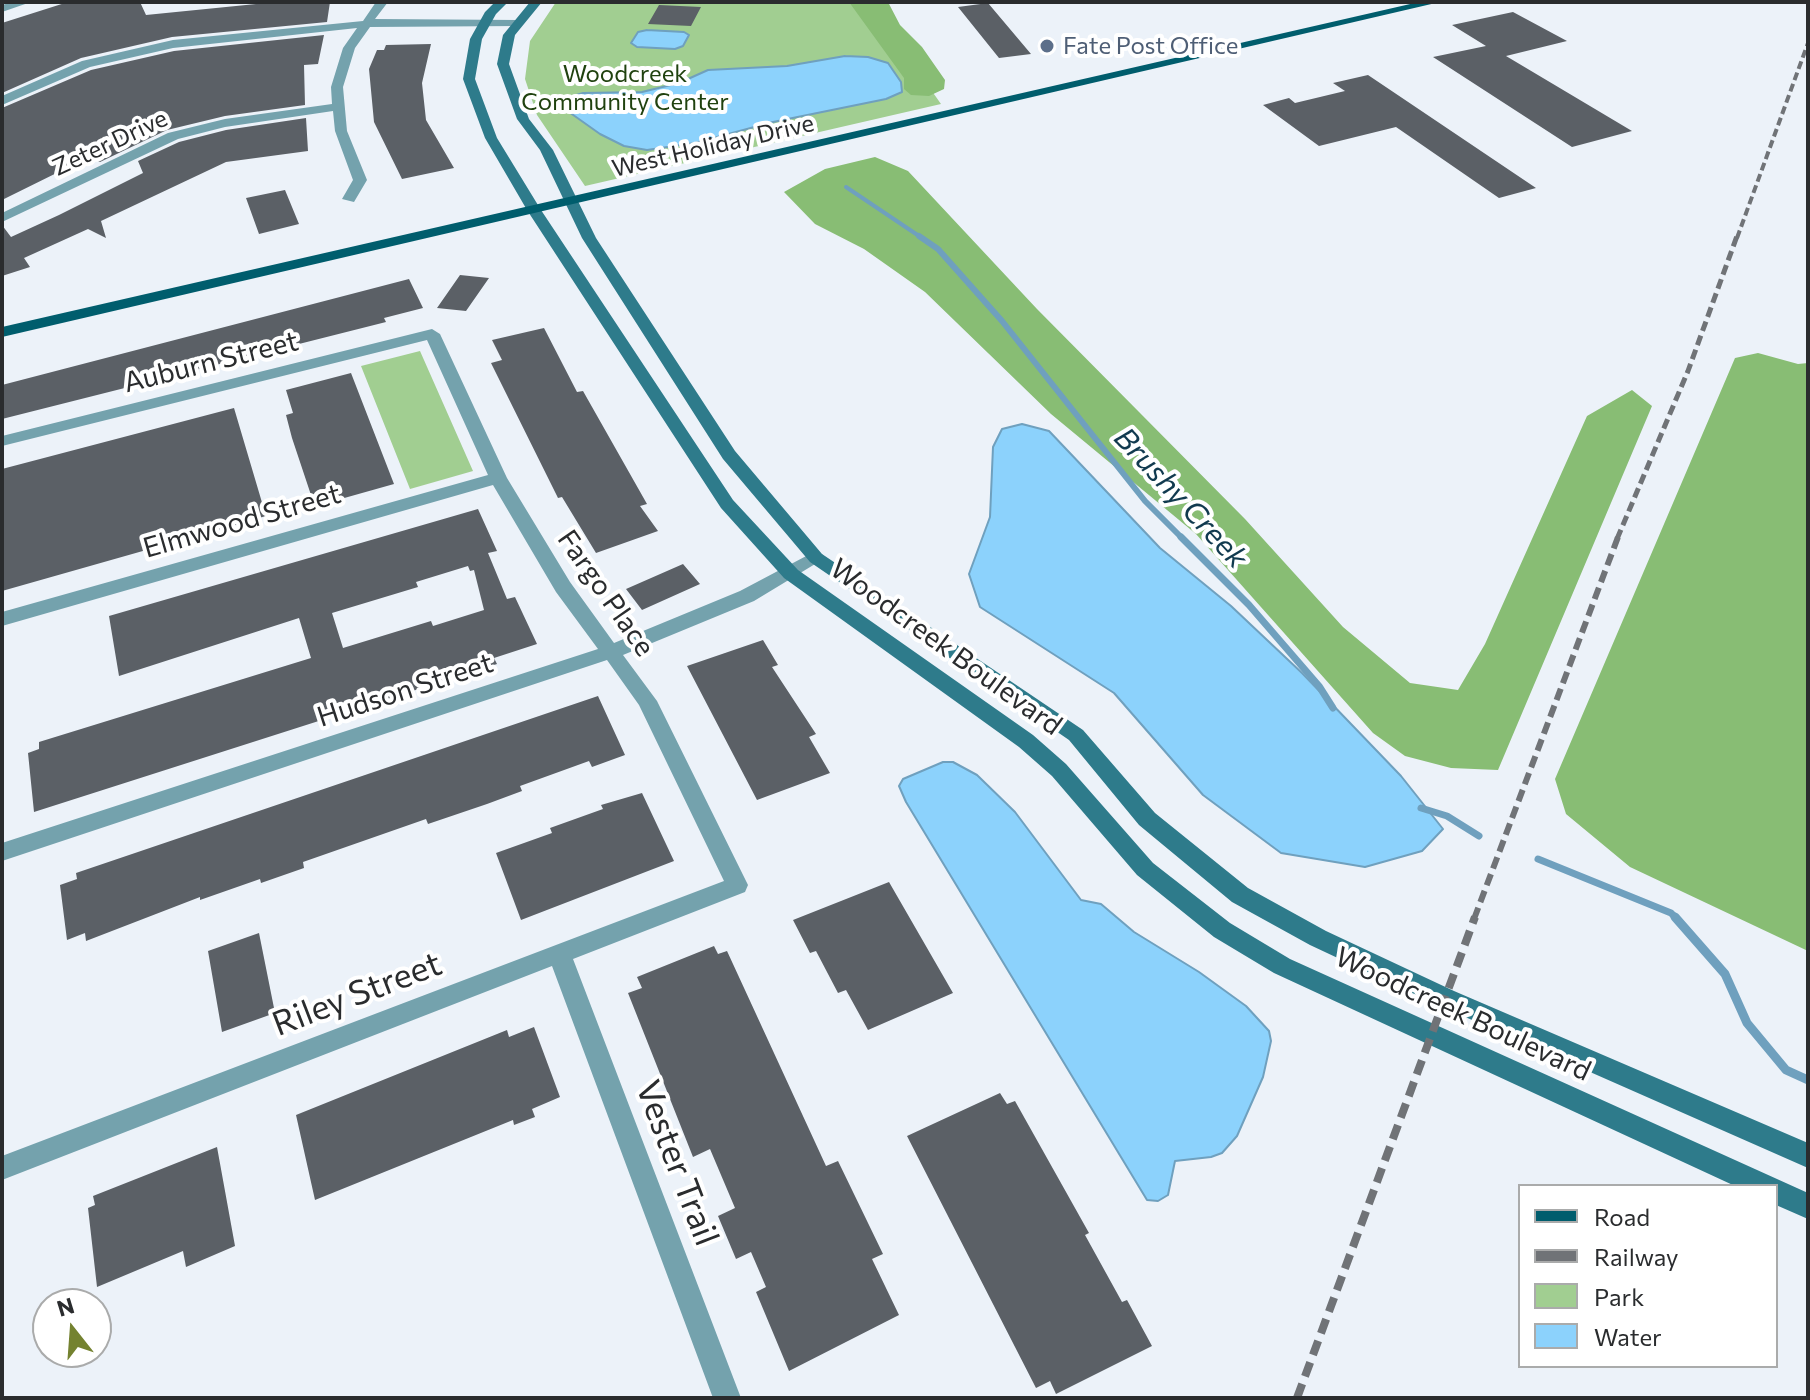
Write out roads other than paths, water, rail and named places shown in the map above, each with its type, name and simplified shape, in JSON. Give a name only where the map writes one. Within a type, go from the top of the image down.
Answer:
[{"type":"main road","name":"West Holiday Drive","points":[[2,332],[1434,2]]},
{"type":"street","points":[[2,9],[25,2]]},
{"type":"street","points":[[349,199],[360,180],[344,142],[337,107],[342,67],[361,26],[382,2]]},
{"type":"street","name":"Woodcreek Boulevard","points":[[502,2],[482,28],[469,79],[473,97],[491,138],[534,210],[727,504],[791,574],[1026,741],[1059,770],[1145,869],[1222,930],[1282,966],[1760,1184]]},
{"type":"street","points":[[482,28],[509,35],[536,2]]},
{"type":"street","points":[[2,101],[86,64],[139,50],[287,30],[361,26],[378,31],[482,28],[518,23]]},
{"type":"street","name":"Woodcreek Boulevard","points":[[509,35],[503,64],[508,85],[523,119],[546,150],[569,202],[729,455],[816,558],[1076,735],[1147,819],[1240,895],[1318,938],[1432,992],[1808,1156]]},
{"type":"street","name":"Zeter Drive","points":[[2,218],[173,136],[225,123],[337,107]]},
{"type":"street","name":"Auburn Street","points":[[2,441],[432,334]]},
{"type":"street","name":"Fargo Place","points":[[432,334],[498,478],[563,587],[613,651],[653,710],[737,885]]},
{"type":"street","name":"Elmwood Street","points":[[2,619],[498,478]]},
{"type":"street","name":"Hudson Street","points":[[2,852],[613,651],[747,596],[816,558]]},
{"type":"street","name":"Riley Street","points":[[2,1168],[737,885]]},
{"type":"street","name":"Vester Trail","points":[[559,953],[727,1398]]},
{"type":"street","points":[[1778,1193],[1808,1206]]},
{"type":"water","points":[[647,30],[689,35],[683,46],[675,49],[637,47],[631,43],[638,32]]},
{"type":"water","points":[[845,56],[868,57],[888,63],[901,82],[902,92],[886,99],[773,122],[695,143],[647,150],[624,146],[600,134],[569,112],[573,96],[583,93],[642,92],[679,83],[708,70],[787,66]]},
{"type":"water","points":[[1022,424],[1049,431],[1160,548],[1231,606],[1302,673],[1401,776],[1443,829],[1422,851],[1365,867],[1281,853],[1203,795],[1114,693],[980,607],[969,574],[990,517],[993,447],[1002,429]]},
{"type":"water","points":[[943,762],[953,762],[977,775],[1015,812],[1081,900],[1101,904],[1134,932],[1199,972],[1246,1006],[1269,1031],[1271,1041],[1263,1077],[1237,1136],[1222,1153],[1175,1161],[1168,1195],[1158,1201],[1147,1200],[906,802],[899,786],[903,779]]},
{"type":"waterway","name":"Brushy Creek","points":[[846,187],[922,238]]},
{"type":"waterway","name":"Brushy Creek","points":[[919,236],[938,249],[1002,321],[1145,501],[1249,605],[1319,686],[1333,708]]},
{"type":"waterway","name":"Brushy Creek","points":[[1421,808],[1447,816],[1479,836]]},
{"type":"waterway","name":"Brushy Creek","points":[[1538,859],[1675,917]]},
{"type":"waterway","name":"Brushy Creek","points":[[1675,917],[1725,974],[1747,1023],[1786,1070],[1808,1080]]},
{"type":"railway","points":[[1737,238],[1808,43]]},
{"type":"railway","points":[[1617,539],[1688,371],[1737,236]]},
{"type":"railway","points":[[1474,919],[1618,537]]},
{"type":"railway","points":[[1297,1398],[1475,917]]},
{"type":"place","name":"Fate Post Office","points":[[1047,46]]},
{"type":"park label","name":"Woodcreek Community Center","points":[[625,88]]}]
